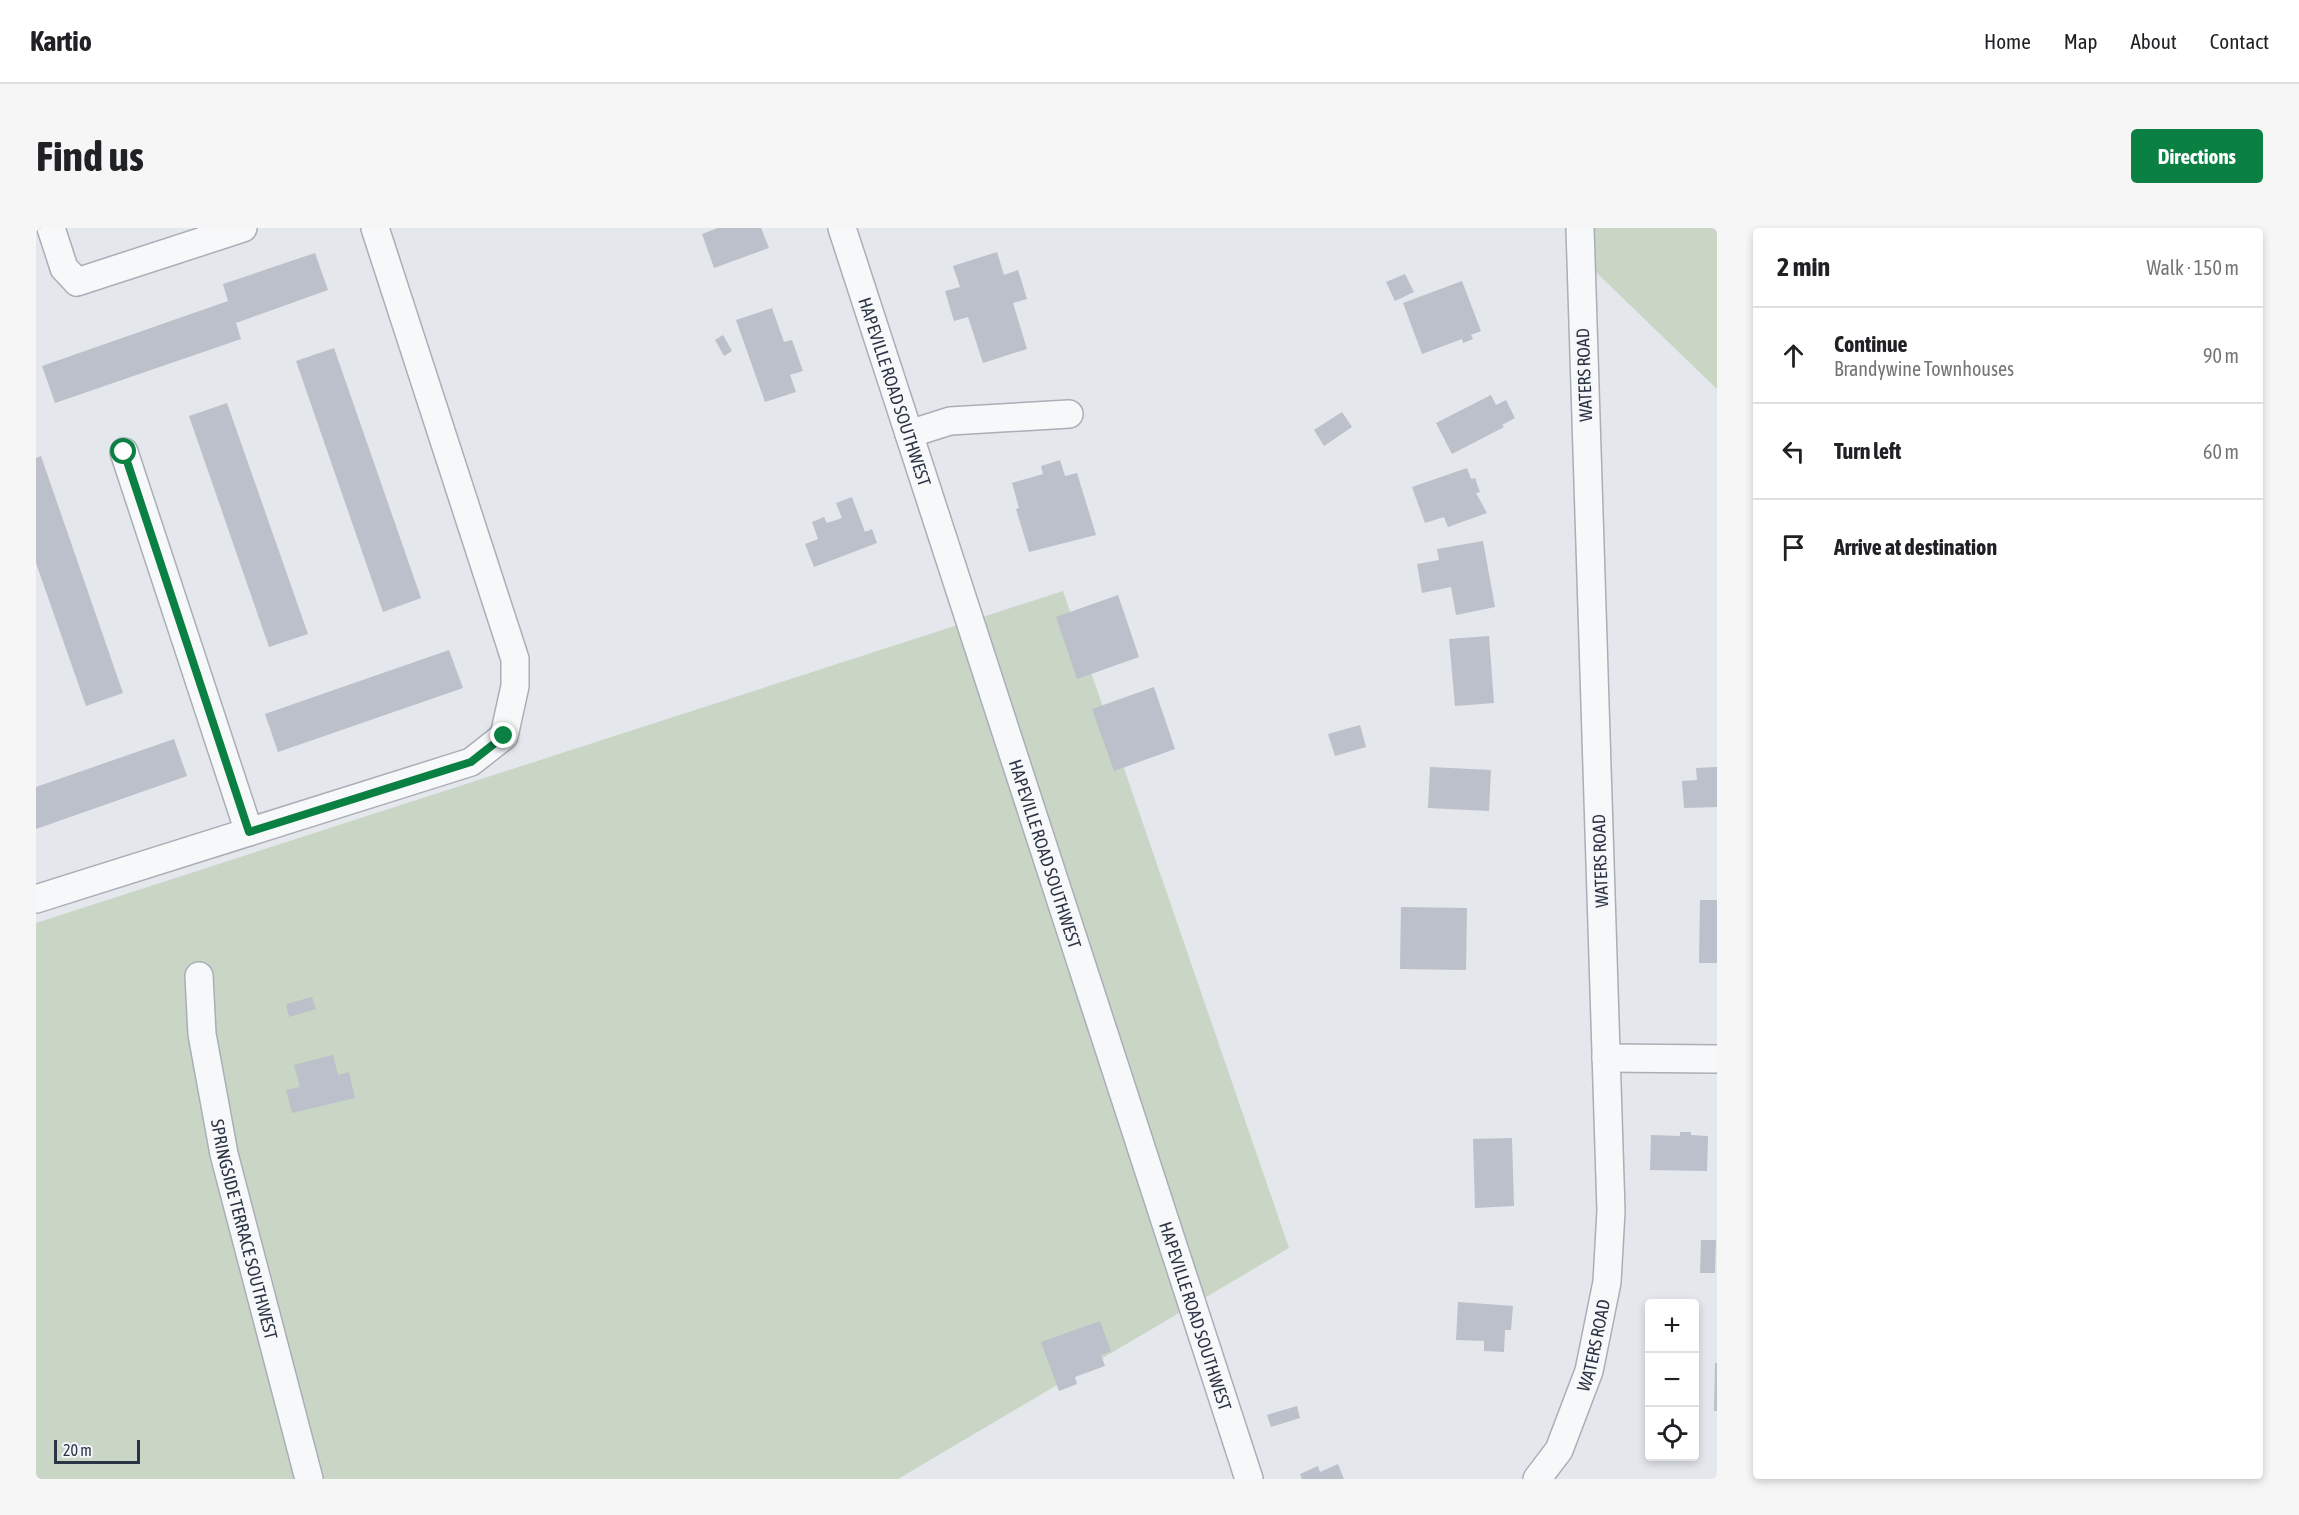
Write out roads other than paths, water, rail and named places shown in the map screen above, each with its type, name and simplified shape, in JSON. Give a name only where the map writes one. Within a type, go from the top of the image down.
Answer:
[{"type":"street","points":[[51,228],[64,268],[77,282],[243,228]]},
{"type":"street","points":[[36,898],[471,762],[504,736],[515,686],[515,659],[375,228]]},
{"type":"street","name":"HAPEVILLE ROAD SOUTHWEST","points":[[842,228],[1250,1479]]},
{"type":"street","name":"WATERS ROAD","points":[[1537,1479],[1559,1450],[1589,1371],[1607,1282],[1611,1211],[1580,228]]},
{"type":"street","points":[[909,434],[950,421],[1069,414]]},
{"type":"street","points":[[124,452],[249,832]]},
{"type":"street","name":"SPRINGSIDE TERRACE SOUTHWEST","points":[[199,976],[202,1034],[224,1154],[309,1479]]},
{"type":"street","points":[[1606,1058],[1717,1059]]}]
